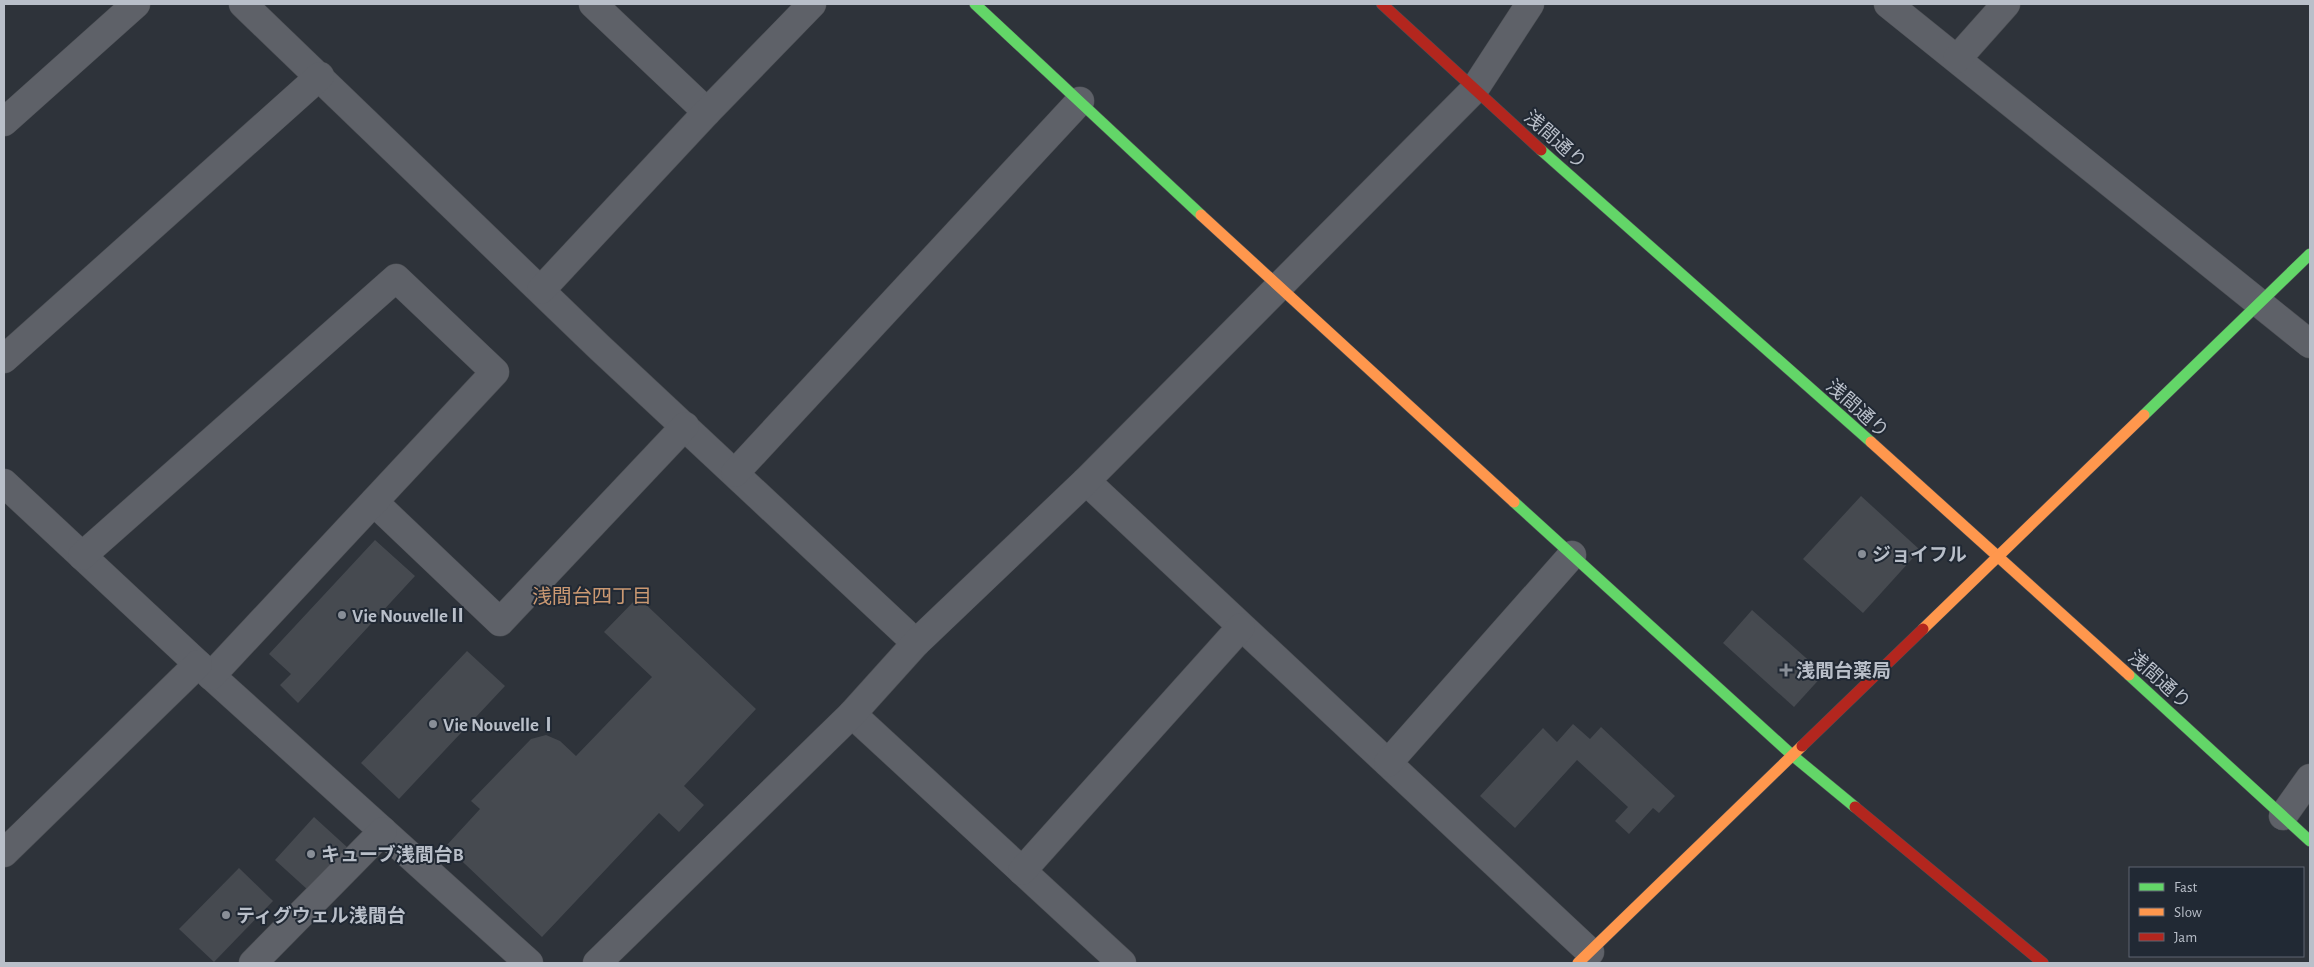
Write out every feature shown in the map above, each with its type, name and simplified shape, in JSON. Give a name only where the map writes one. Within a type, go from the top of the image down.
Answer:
[{"type":"street","points":[[4,122],[136,4]]},
{"type":"street","points":[[243,4],[541,290],[916,643]]},
{"type":"street","points":[[593,4],[706,112]]},
{"type":"street","points":[[541,290],[706,112],[812,4]]},
{"type":"street","points":[[975,4],[1277,286],[1792,755],[2043,963]]},
{"type":"street","name":"浅間通り","points":[[1382,4],[1474,90],[2000,557],[2310,841]]},
{"type":"street","points":[[597,963],[852,714],[916,643],[1086,481],[1277,286],[1474,90],[1530,4]]},
{"type":"street","points":[[1888,4],[2310,344]]},
{"type":"street","points":[[1957,59],[2006,4]]},
{"type":"street","points":[[4,360],[320,76]]},
{"type":"street","points":[[735,473],[1080,101]]},
{"type":"street","points":[[1086,481],[1388,762],[1584,958],[1792,755],[2000,557],[2310,254]]},
{"type":"street","points":[[4,853],[204,670],[374,502],[495,372],[396,278],[82,556]]},
{"type":"street","points":[[374,502],[500,622],[685,426]]},
{"type":"street","points":[[6,490],[82,556],[204,670],[529,963]]},
{"type":"street","points":[[1388,762],[1572,555]]},
{"type":"street","points":[[1022,871],[1241,626]]},
{"type":"street","points":[[852,714],[1122,963]]},
{"type":"street","points":[[2284,816],[2310,778]]},
{"type":"street","points":[[254,963],[383,831]]},
{"type":"building","name":"ジョイフル","points":[[1861,496],[1920,550],[1863,613],[1803,559]]},
{"type":"building","name":"Vie NouvelleⅡ","points":[[375,540],[415,576],[298,703],[280,685],[291,674],[269,654]]},
{"type":"building","points":[[638,597],[756,709],[684,786],[704,805],[679,832],[659,813],[542,937],[446,846],[480,809],[471,801],[531,739],[546,735],[560,741],[576,756],[652,677],[604,632]]},
{"type":"building","points":[[1752,610],[1824,674],[1794,707],[1723,643]]},
{"type":"building","name":"Vie NouvelleⅠ","points":[[467,651],[505,686],[399,799],[361,763]]},
{"type":"building","points":[[1573,724],[1590,739],[1601,727],[1675,796],[1659,813],[1653,808],[1629,834],[1615,821],[1628,807],[1577,760],[1515,828],[1480,796],[1543,728],[1557,742]]},
{"type":"building","name":"キューブ浅間台B","points":[[314,817],[348,848],[308,890],[275,860]]},
{"type":"building","name":"ティグウェル浅間台","points":[[239,868],[273,901],[214,962],[179,929]]},
{"type":"traffic: fast","points":[[975,4],[1201,215]]},
{"type":"traffic: fast","points":[[1541,150],[1871,442]]},
{"type":"traffic: fast","points":[[2144,415],[2310,254]]},
{"type":"traffic: fast","points":[[1514,502],[1792,755],[1855,807]]},
{"type":"traffic: fast","points":[[2129,675],[2310,841]]},
{"type":"traffic: slow","points":[[1201,215],[1514,502]]},
{"type":"traffic: slow","points":[[1923,629],[2144,415]]},
{"type":"traffic: slow","points":[[1871,442],[2129,675]]},
{"type":"traffic: slow","points":[[1578,963],[1802,746]]},
{"type":"traffic: jam","points":[[1382,4],[1541,150]]},
{"type":"traffic: jam","points":[[1802,746],[1923,629]]},
{"type":"traffic: jam","points":[[1855,807],[2043,963]]},
{"type":"place","name":"ジョイフル","points":[[1862,554]]},
{"type":"place","name":"Vie NouvelleⅡ","points":[[342,615]]},
{"type":"place","name":"浅間台薬局","points":[[1786,670]]},
{"type":"place","name":"Vie NouvelleⅠ","points":[[433,724]]},
{"type":"place","name":"キューブ浅間台B","points":[[311,854]]},
{"type":"place","name":"ティグウェル浅間台","points":[[226,915]]},
{"type":"district","name":"浅間台四丁目","points":[[592,596]]}]
